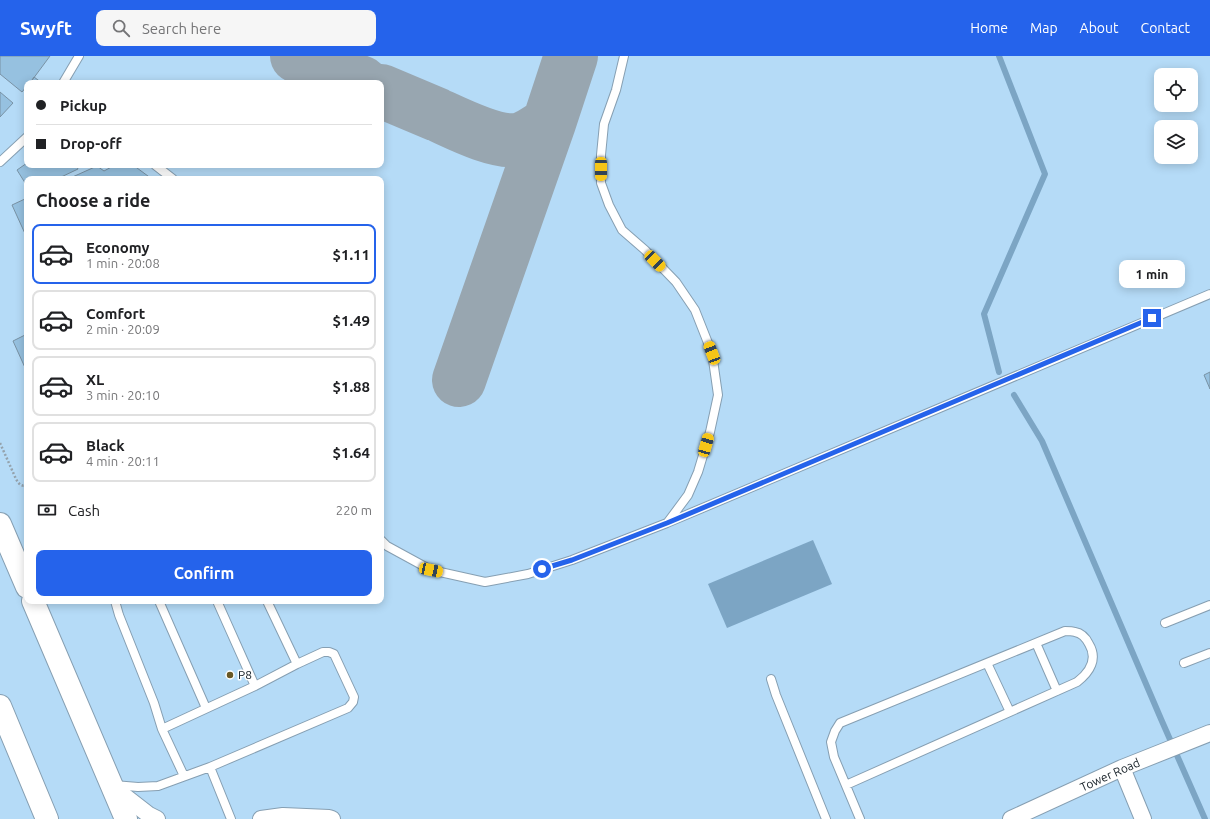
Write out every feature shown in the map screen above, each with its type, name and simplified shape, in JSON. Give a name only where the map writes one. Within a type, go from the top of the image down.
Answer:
[{"type":"main road","points":[[0,524],[24,580]]},
{"type":"main road","points":[[37,605],[126,819]]},
{"type":"main road","points":[[0,706],[47,819]]},
{"type":"street","name":"Tower Road","points":[[1011,819],[1122,768],[1210,733]]},
{"type":"street","points":[[1122,768],[1143,819]]},
{"type":"street","points":[[109,780],[149,816],[157,819]]},
{"type":"street","points":[[260,819],[283,816],[332,819]]},
{"type":"lane","points":[[65,80],[79,56]]},
{"type":"lane","points":[[624,56],[616,90],[604,124],[601,155],[601,183],[609,205],[622,230],[645,250],[676,282],[695,310],[712,353],[718,395],[710,432],[698,472],[688,495],[667,523]]},
{"type":"lane","points":[[0,162],[24,140]]},
{"type":"lane","points":[[159,168],[169,176]]},
{"type":"lane","points":[[384,543],[431,570],[485,582],[528,574],[572,560],[667,523],[1210,294]]},
{"type":"lane","points":[[116,604],[154,703],[162,729],[184,776]]},
{"type":"lane","points":[[160,604],[206,708]]},
{"type":"lane","points":[[218,604],[255,686]]},
{"type":"lane","points":[[268,604],[298,664]]},
{"type":"lane","points":[[1165,623],[1210,605]]},
{"type":"lane","points":[[846,785],[1077,682],[1090,669],[1094,659],[1092,648],[1086,638],[1076,632],[1065,631],[840,723],[831,742],[834,757],[860,819]]},
{"type":"lane","points":[[1036,643],[1057,691]]},
{"type":"lane","points":[[109,780],[138,787],[158,786],[210,768],[348,708],[353,702],[354,697],[334,654],[324,652],[162,729]]},
{"type":"lane","points":[[1184,663],[1210,653]]},
{"type":"lane","points":[[987,663],[1010,712]]},
{"type":"lane","points":[[771,679],[826,819]]},
{"type":"lane","points":[[210,768],[231,819]]},
{"type":"path","points":[[0,443],[16,479],[19,484],[24,486]]},
{"type":"shaded area","points":[[0,56],[1210,56],[1210,819],[0,819]]},
{"type":"shaded area","points":[[813,540],[832,584],[727,628],[708,584]]},
{"type":"building","points":[[0,56],[50,56],[32,80],[24,80],[24,90],[22,92],[0,74]]},
{"type":"building","points":[[0,92],[13,103],[0,117]]},
{"type":"building","points":[[24,165],[24,168],[78,169],[63,176],[24,176],[24,181],[17,170]]},
{"type":"building","points":[[93,168],[100,168],[104,171],[110,168],[137,168],[148,176],[75,176]]},
{"type":"building","points":[[24,199],[24,231],[12,205]]},
{"type":"building","points":[[24,336],[24,365],[13,341]]},
{"type":"building","points":[[1210,372],[1210,389],[1204,375]]},
{"type":"waterway","points":[[999,56],[1045,174],[984,314],[999,372]]},
{"type":"waterway","points":[[1014,395],[1042,441],[1205,819]]},
{"type":"taxiway","points":[[297,56],[355,80]]},
{"type":"taxiway","points":[[459,380],[571,56]]},
{"type":"taxiway","points":[[384,92],[466,128],[498,139],[521,139],[534,133],[549,123]]},
{"type":"place","name":"P8","points":[[230,675]]},
{"type":"route","points":[[542,569],[572,560],[667,523],[1152,318]]}]
